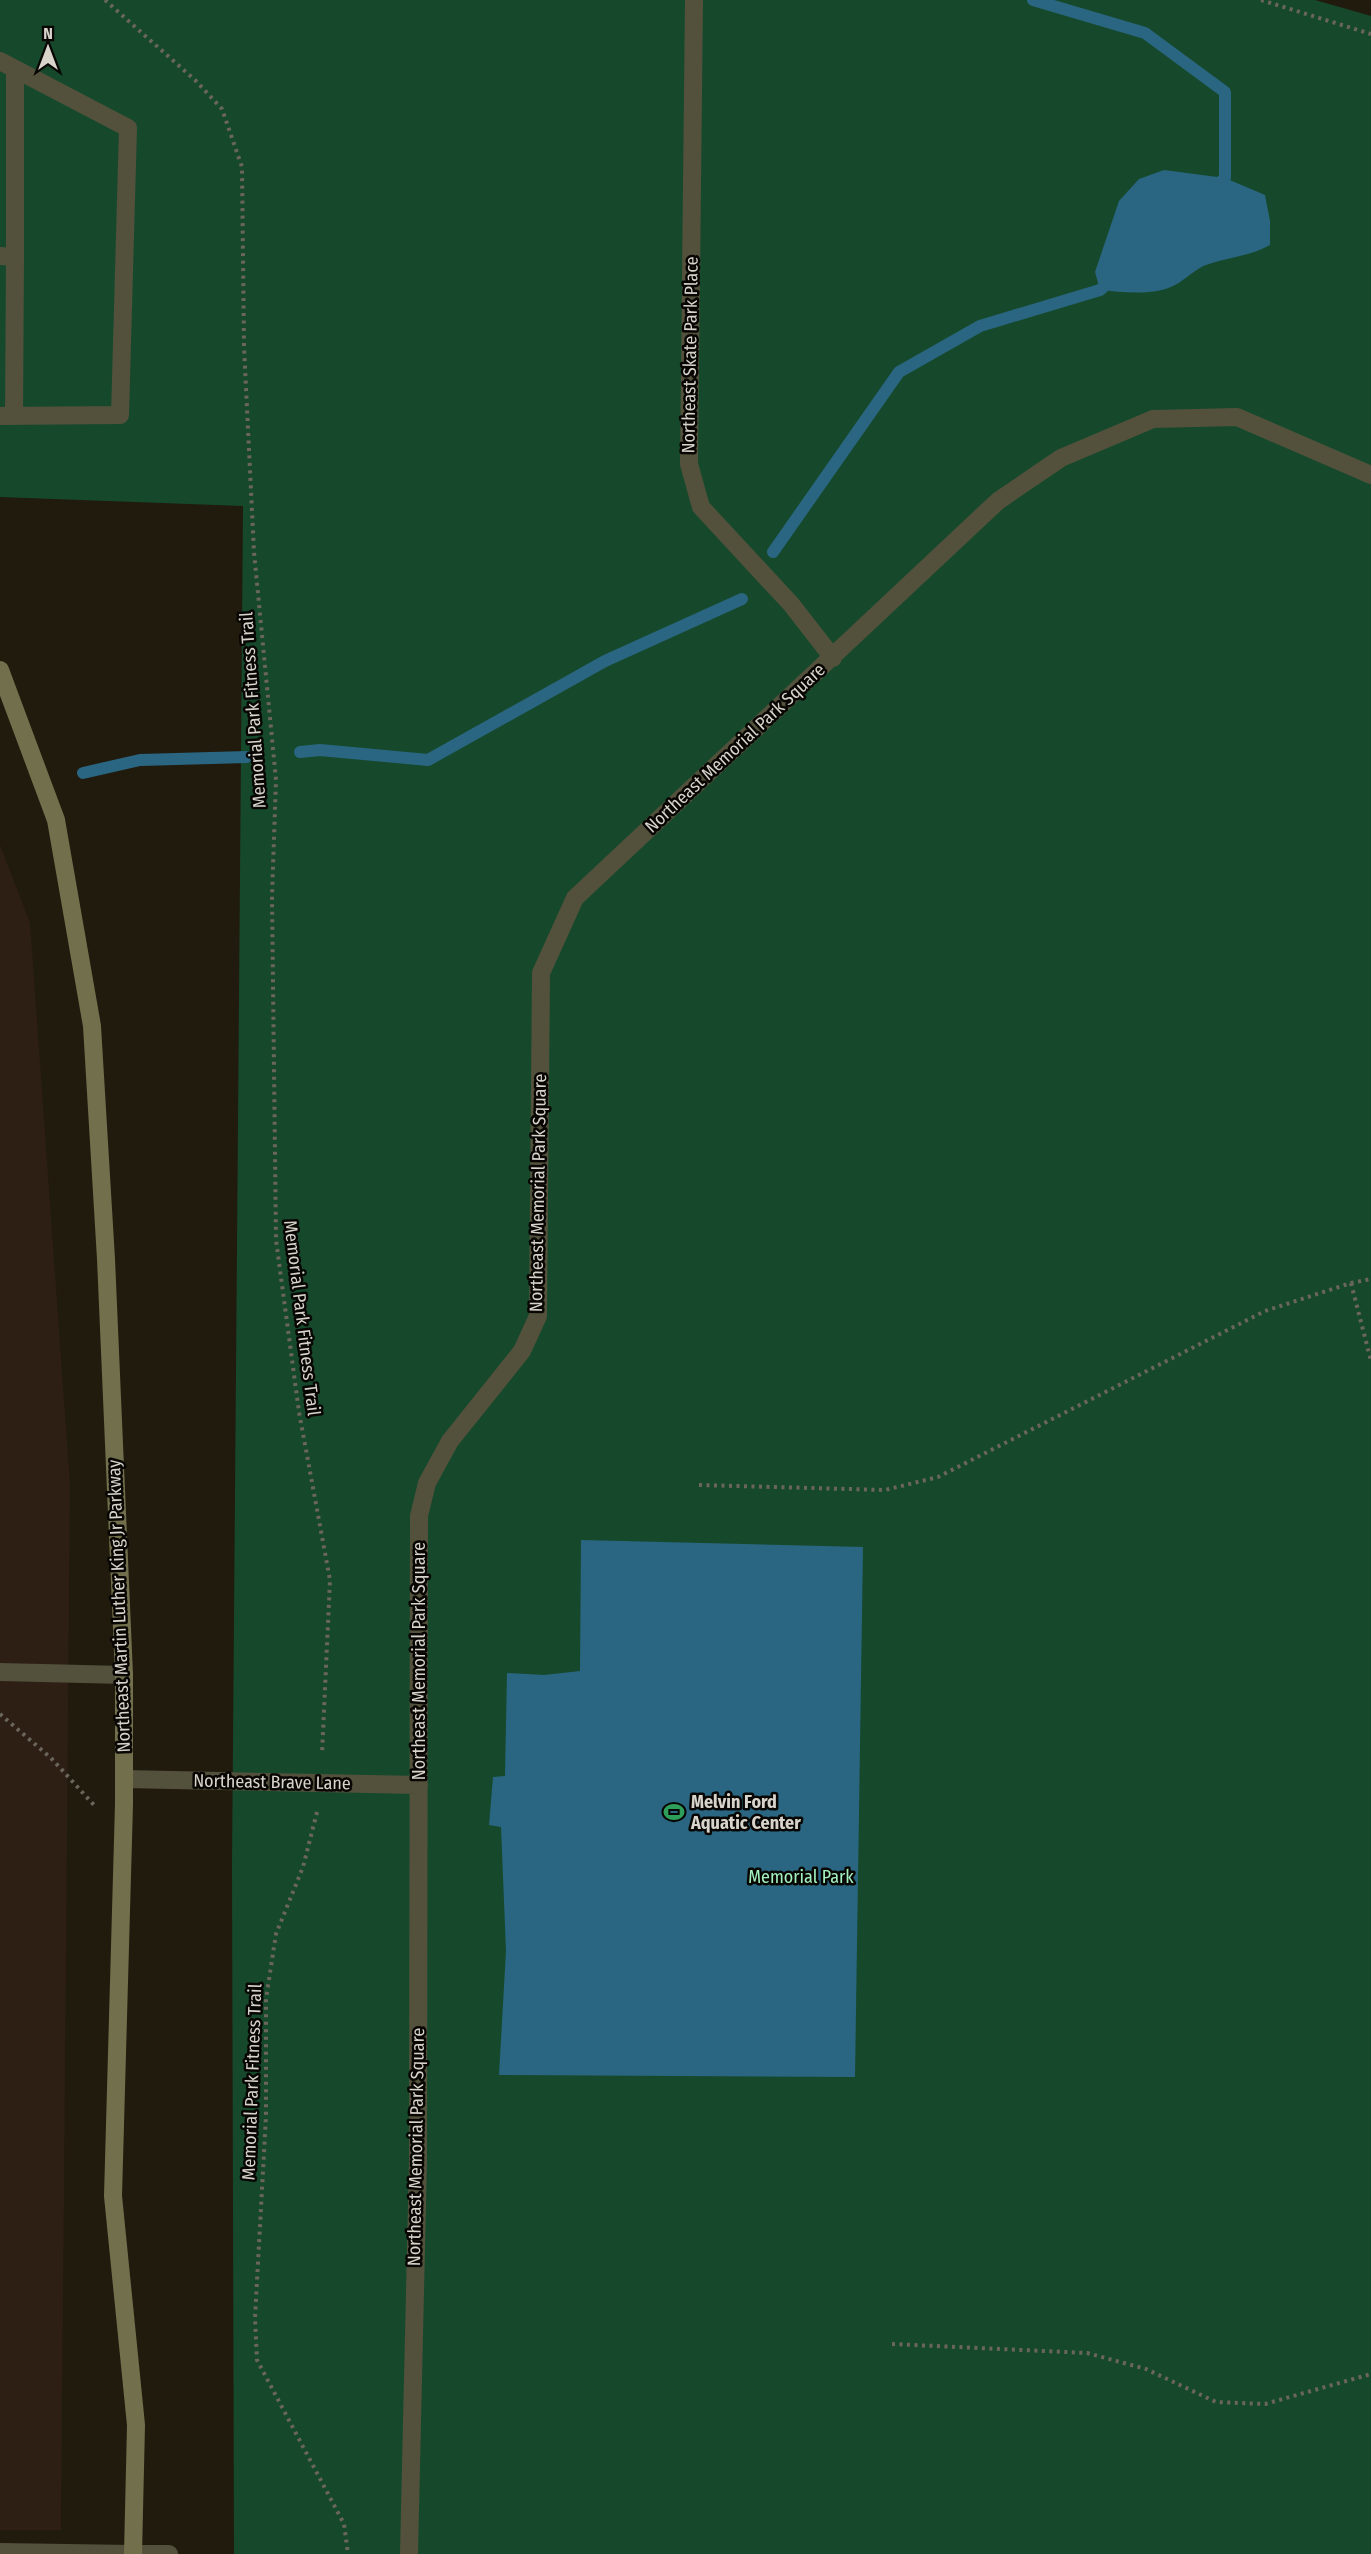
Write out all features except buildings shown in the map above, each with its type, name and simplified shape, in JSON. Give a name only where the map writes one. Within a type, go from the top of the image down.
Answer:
[{"type":"street","name":"Northeast Skate Park Place","points":[[694,0],[689,465],[701,507],[791,604],[833,658]]},
{"type":"street","points":[[7,65],[128,128],[120,415],[7,416],[8,256],[7,65]]},
{"type":"street","name":"Northeast Memorial Park Square","points":[[408,2554],[418,2161],[419,1516],[427,1483],[450,1441],[522,1351],[538,1316],[541,973],[575,898],[998,501],[1061,458],[1153,418],[1237,417],[1371,475]]},
{"type":"street","name":"Northeast Martin Luther King Jr Parkway","points":[[0,670],[56,820],[92,1026],[107,1271],[124,1675],[124,1779],[113,2196],[136,2425],[133,2554]]},
{"type":"street","points":[[0,1672],[124,1675]]},
{"type":"street","name":"Northeast Brave Lane","points":[[124,1779],[418,1785]]},
{"type":"street","points":[[0,2552],[170,2554]]},
{"type":"path","name":"Memorial Park Fitness Trail","points":[[105,0],[196,81],[222,109],[242,167],[244,347],[254,552],[276,780],[272,897],[276,1240],[299,1412],[330,1580],[327,1695],[317,1811],[303,1867],[276,1934],[266,1999],[266,2116],[255,2318],[257,2360],[344,2524],[348,2554]]},
{"type":"path","points":[[1261,0],[1371,34]]},
{"type":"path","points":[[699,1485],[885,1490],[938,1477],[1265,1311],[1351,1283],[1371,1279]]},
{"type":"path","points":[[1351,1283],[1371,1361]]},
{"type":"path","points":[[0,1714],[51,1758],[93,1805]]},
{"type":"path","points":[[892,2344],[1087,2353],[1146,2369],[1216,2402],[1265,2404],[1371,2374]]},
{"type":"shaded area","points":[[0,845],[30,923],[70,1484],[61,2530],[0,2530]]},
{"type":"green space","name":"Memorial Park","points":[[0,0],[1315,0],[1371,16],[1371,2554],[234,2554],[232,1866],[243,506],[0,497]]},
{"type":"water","points":[[1164,170],[1225,178],[1265,195],[1270,221],[1270,245],[1255,252],[1204,266],[1165,289],[1137,292],[1100,290],[1095,272],[1119,201],[1139,179]]},
{"type":"water","name":"Melvin Ford Aquatic Center","points":[[581,1540],[863,1547],[855,2077],[499,2075],[506,1951],[501,1827],[489,1825],[493,1777],[505,1776],[507,1673],[544,1675],[580,1671]]},
{"type":"waterway","points":[[1033,0],[1145,33],[1225,92],[1225,178],[1215,187]]},
{"type":"waterway","points":[[773,552],[899,372],[980,326],[1100,290],[1112,279]]},
{"type":"waterway","points":[[300,752],[320,750],[428,760],[605,661],[742,599]]},
{"type":"waterway","points":[[83,773],[140,760],[247,757]]},
{"type":"place","name":"Melvin Ford Aquatic Center","points":[[674,1812]]}]
